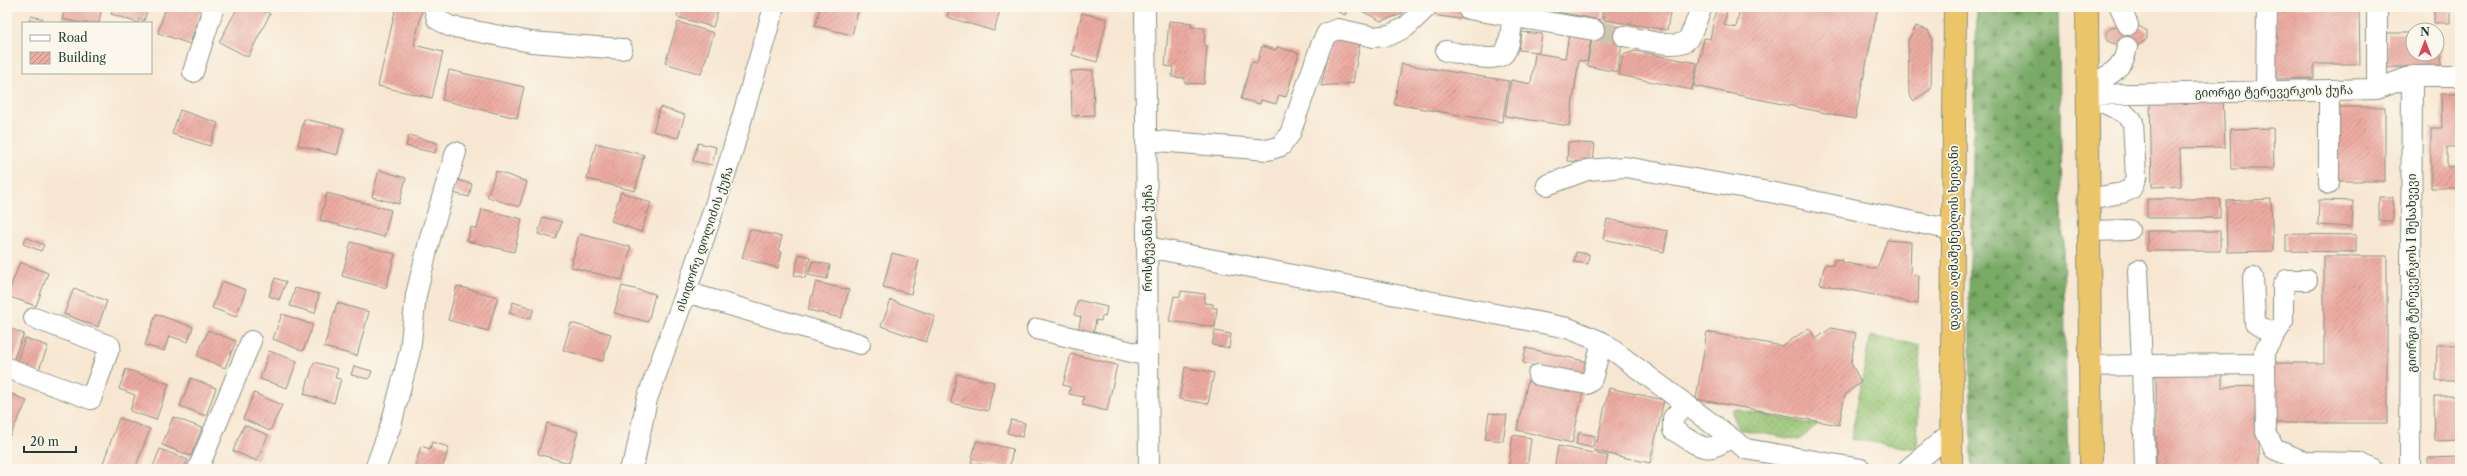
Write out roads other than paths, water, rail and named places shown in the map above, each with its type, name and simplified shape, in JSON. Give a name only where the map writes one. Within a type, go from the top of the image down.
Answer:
[{"type":"highway","name":"დავით აღმაშენებლის ხეივანი","points":[[1951,469],[1955,7]]},
{"type":"highway","points":[[2087,7],[2091,469]]},
{"type":"street","points":[[193,72],[212,13],[210,7]]},
{"type":"street","points":[[434,7],[437,19],[449,26],[531,42],[622,50]]},
{"type":"street","name":"ისიდორე დოლიძის ქუჩა","points":[[630,469],[635,458],[647,399],[686,292],[729,163],[774,7]]},
{"type":"street","name":"როსტევანის ქუჩა","points":[[1145,7],[1149,469]]},
{"type":"street","points":[[1146,140],[1268,150],[1281,146],[1290,134],[1321,45],[1328,34],[1338,29],[1374,37],[1390,35],[1406,28],[1427,7]]},
{"type":"street","points":[[1624,36],[1671,45],[1680,44],[1688,40],[1702,7]]},
{"type":"street","points":[[2120,7],[2128,25]]},
{"type":"street","points":[[2266,91],[2267,7]]},
{"type":"street","points":[[2377,7],[2377,89]]},
{"type":"street","points":[[1468,9],[1594,30]]},
{"type":"street","points":[[1446,51],[1494,59],[1502,57],[1506,51],[1513,16]]},
{"type":"street","points":[[2088,199],[2122,193],[2131,189],[2136,178],[2133,122],[2123,112],[2087,90],[2123,63],[2127,47]]},
{"type":"street","name":"გიორგი ტერევერკოს ქუჩა","points":[[2087,90],[2266,91],[2377,89],[2412,76],[2460,76]]},
{"type":"street","name":"გიორგი ტერევერკოს I შესახვევი","points":[[2410,469],[2412,76]]},
{"type":"street","points":[[2329,90],[2329,184]]},
{"type":"street","points":[[375,469],[391,425],[403,380],[410,351],[416,295],[431,234],[456,152]]},
{"type":"street","points":[[1547,185],[1587,170],[1625,167],[1775,193],[1953,230]]},
{"type":"street","points":[[2088,231],[2129,230]]},
{"type":"street","points":[[1147,247],[1568,328],[1602,342],[1746,449],[1861,469]]},
{"type":"street","points":[[2138,270],[2145,469]]},
{"type":"street","points":[[2253,277],[2255,323],[2274,336]]},
{"type":"street","points":[[2307,280],[2287,280],[2283,286],[2283,322],[2265,350],[2266,432],[2274,449],[2305,462],[2360,463],[2372,469]]},
{"type":"street","points":[[686,292],[860,344]]},
{"type":"street","points":[[7,368],[91,399],[110,346],[34,318]]},
{"type":"street","points":[[1037,329],[1148,356]]},
{"type":"street","points":[[198,469],[251,341]]},
{"type":"street","points":[[1538,374],[1587,384],[1592,379],[1602,342]]},
{"type":"street","points":[[2090,366],[2265,364]]},
{"type":"street","points":[[1686,404],[1673,418],[1673,430],[1702,447],[1708,448],[1719,447],[1730,437]]},
{"type":"street","points":[[1908,469],[1951,433]]},
{"type":"tunnel","points":[[1594,30],[1624,36]]}]
